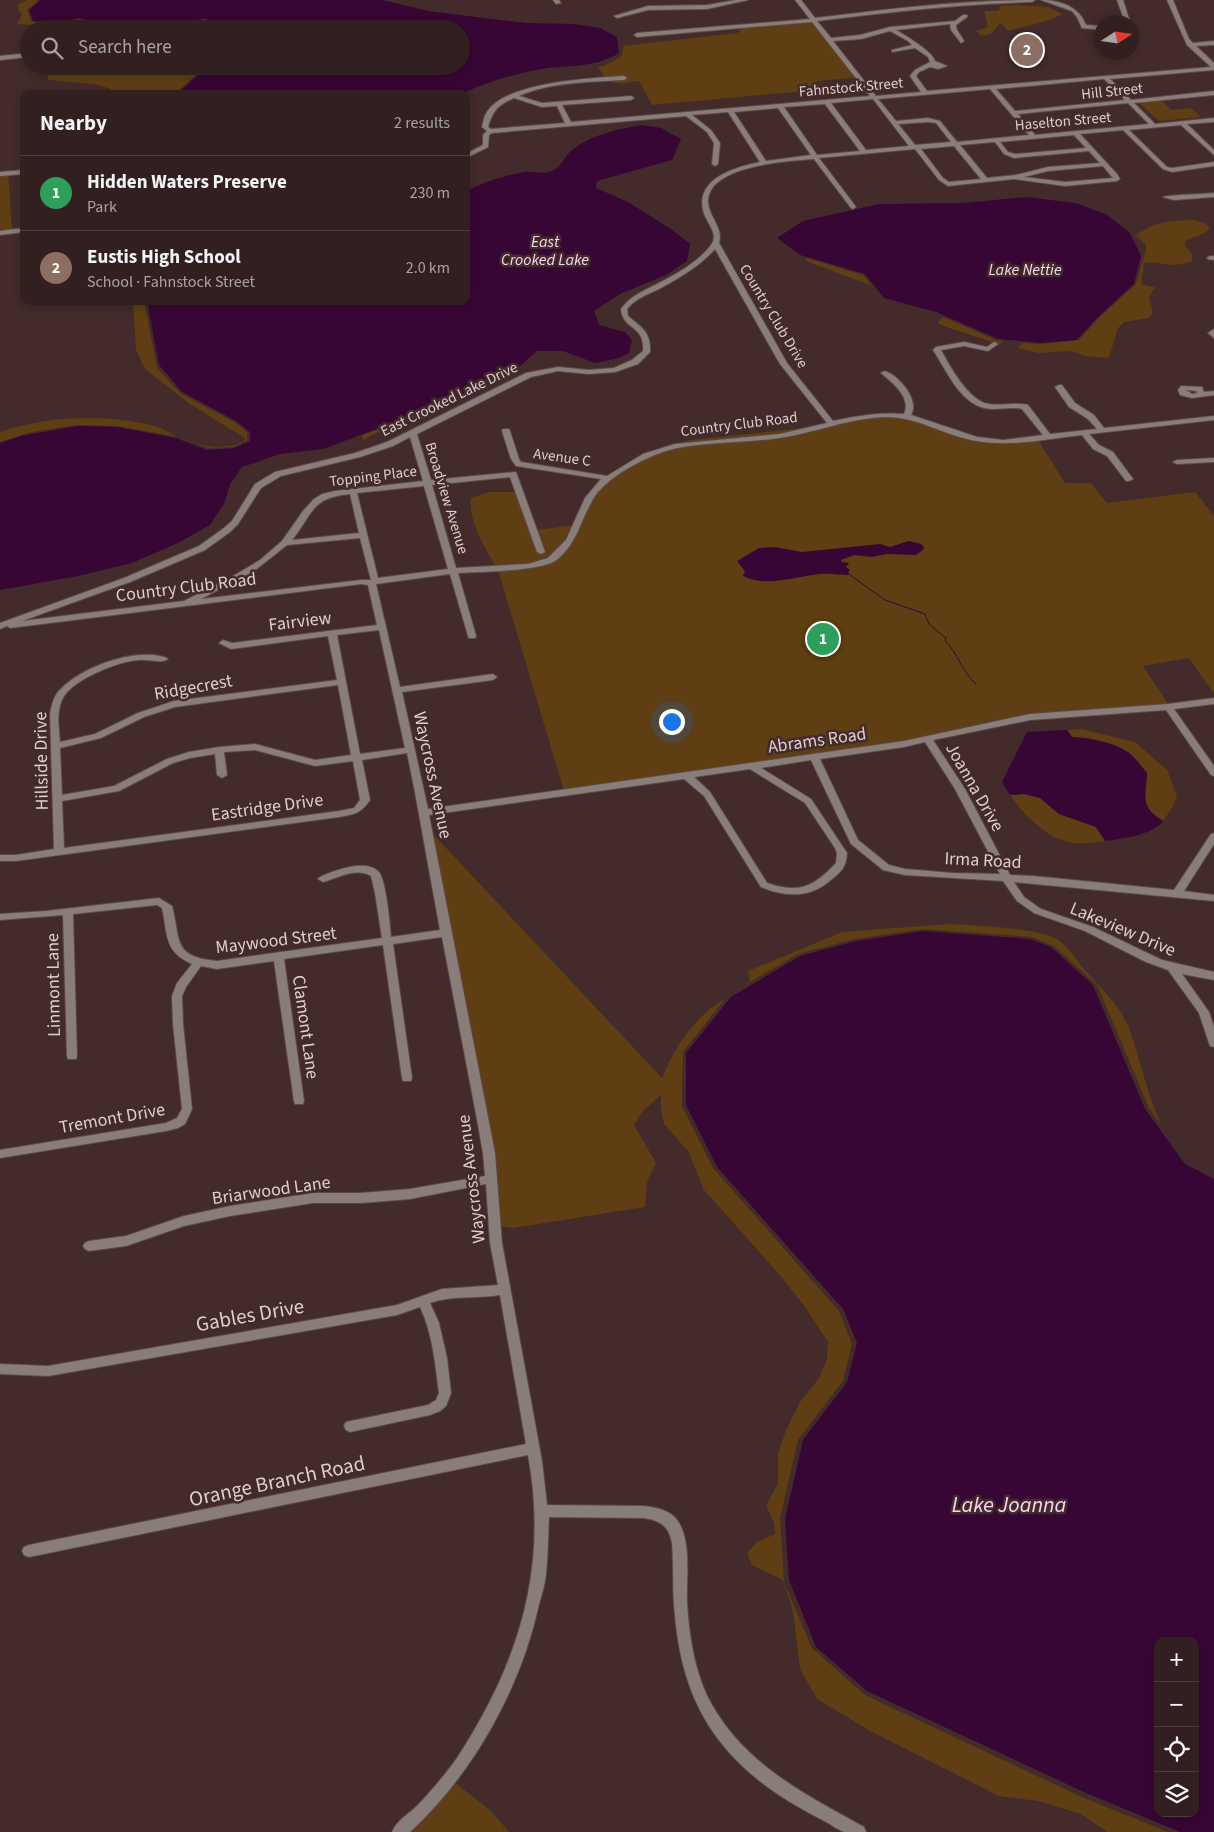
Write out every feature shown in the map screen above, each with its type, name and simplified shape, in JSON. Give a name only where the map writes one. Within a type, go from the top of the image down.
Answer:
[{"type":"street","points":[[617,16],[648,8],[707,8],[745,0]]},
{"type":"street","points":[[798,0],[899,130],[941,179],[948,184],[1016,177],[1048,169],[1105,164]]},
{"type":"street","points":[[637,34],[813,20],[890,10],[994,1],[1032,0]]},
{"type":"street","points":[[1044,0],[1067,7],[1079,14],[1084,26],[1094,27]]},
{"type":"street","points":[[1120,0],[1125,15]]},
{"type":"street","points":[[1170,0],[1190,45],[1214,67]]},
{"type":"street","points":[[1067,7],[1074,2]]},
{"type":"street","points":[[829,40],[861,37],[890,29],[954,22],[964,16]]},
{"type":"street","points":[[954,22],[954,30],[961,41]]},
{"type":"street","points":[[890,29],[910,40],[915,46],[931,56],[931,64],[917,71],[913,76],[925,93]]},
{"type":"street","points":[[1190,45],[1214,43]]},
{"type":"street","points":[[894,51],[915,46]]},
{"type":"street","points":[[0,58],[20,56]]},
{"type":"street","name":"Fahnstock Street","points":[[490,131],[1214,67]]},
{"type":"street","points":[[470,154],[486,146],[486,135],[490,131],[485,125],[488,115],[501,102],[514,96],[558,84],[624,78]]},
{"type":"street","points":[[1106,78],[1153,126]]},
{"type":"street","points":[[991,87],[1034,137]]},
{"type":"street","name":"Hill Street","points":[[1014,113],[1214,94]]},
{"type":"street","points":[[514,96],[539,105],[631,98]]},
{"type":"street","points":[[827,102],[864,152]]},
{"type":"street","points":[[559,104],[569,124]]},
{"type":"street","points":[[780,106],[853,207]]},
{"type":"street","points":[[730,110],[764,163]]},
{"type":"street","points":[[687,114],[709,131],[717,143],[715,164]]},
{"type":"street","points":[[894,123],[928,120],[938,122],[985,180]]},
{"type":"street","name":"Haselton Street","points":[[915,147],[1214,120]]},
{"type":"street","points":[[1182,123],[1214,153]]},
{"type":"street","points":[[1124,128],[1168,169],[1214,164]]},
{"type":"street","points":[[873,152],[896,140],[899,130]]},
{"type":"street","points":[[1016,177],[1065,184],[1117,179],[1076,133]]},
{"type":"street","points":[[996,140],[1006,153],[1014,156],[1091,149]]},
{"type":"street","points":[[716,244],[717,233],[707,214],[704,203],[708,190],[720,178],[731,172],[764,163],[915,147]]},
{"type":"street","points":[[0,174],[20,172]]},
{"type":"street","points":[[1166,197],[1214,195]]},
{"type":"street","points":[[0,233],[20,230]]},
{"type":"street","name":"Country Club Drive","points":[[716,244],[784,364],[830,423]]},
{"type":"street","name":"East Crooked Lake Drive","points":[[2,625],[119,583],[202,548],[231,526],[258,486],[272,477],[298,468],[374,450],[413,433],[529,375],[558,369],[589,372],[609,371],[635,362],[646,352],[647,340],[640,330],[625,317],[624,309],[628,304],[677,275],[716,244]]},
{"type":"street","points":[[1214,331],[1211,333],[1214,336]]},
{"type":"street","points":[[994,344],[988,349],[964,344],[938,348],[937,350],[972,400],[986,406],[1012,405],[1025,407],[1048,437]]},
{"type":"street","points":[[885,373],[895,380],[910,404],[906,417]]},
{"type":"street","points":[[1059,387],[1072,405],[1091,417],[1102,430]]},
{"type":"street","points":[[1200,394],[1214,393]]},
{"type":"street","name":"Country Club Road","points":[[2,625],[454,571],[528,566],[544,562],[556,557],[570,541],[589,498],[608,478],[646,456],[674,446],[780,436],[830,423],[879,415],[906,417],[976,440],[990,442],[1214,418]]},
{"type":"street","name":"Avenue C","points":[[506,431],[519,464],[608,478]]},
{"type":"street","name":"Broadview Avenue","points":[[413,433],[472,636]]},
{"type":"street","points":[[1084,433],[1094,446],[1110,454],[1129,479]]},
{"type":"street","points":[[1177,462],[1214,460]]},
{"type":"street","name":"Topping Place","points":[[186,602],[250,570],[285,542],[318,498],[328,494],[513,474],[541,552]]},
{"type":"street","name":"Waycross Avenue","points":[[353,491],[424,813],[483,1119],[496,1243],[533,1448],[542,1511],[539,1575],[527,1630],[498,1701],[461,1764],[423,1810],[399,1832]]},
{"type":"street","points":[[285,542],[364,535]]},
{"type":"street","name":"Fairview","points":[[223,643],[231,646],[382,628]]},
{"type":"street","name":"Eastridge Drive","points":[[0,858],[16,858],[354,811],[365,800],[332,634]]},
{"type":"street","name":"Hillside Drive","points":[[60,852],[54,713],[57,700],[70,686],[123,660],[139,657],[164,659]]},
{"type":"street","points":[[396,690],[493,677]]},
{"type":"street","name":"Ridgecrest","points":[[55,746],[98,736],[141,715],[174,704],[342,682]]},
{"type":"street","name":"Abrams Road","points":[[424,813],[928,739],[1030,717],[1168,707],[1214,701]]},
{"type":"street","points":[[1168,707],[1214,773]]},
{"type":"street","name":"Joanna Drive","points":[[928,739],[960,789],[1008,877]]},
{"type":"street","points":[[57,799],[116,789],[170,761],[218,750],[255,747],[315,763],[410,750]]},
{"type":"street","points":[[218,750],[222,774]]},
{"type":"street","name":"Irma Road","points":[[814,757],[854,842],[886,868],[904,872],[1008,877],[1214,898]]},
{"type":"street","points":[[686,776],[707,794],[764,885],[793,893],[806,892],[814,888],[841,864],[842,853],[808,801],[752,766]]},
{"type":"street","points":[[1177,894],[1214,836]]},
{"type":"street","points":[[323,879],[356,870],[367,870],[375,874],[407,1078]]},
{"type":"street","name":"Lakeview Drive","points":[[1008,877],[1018,897],[1035,911],[1088,928],[1171,968],[1214,976]]},
{"type":"street","name":"Maywood Street","points":[[0,917],[68,912],[144,901],[162,902],[167,906],[174,944],[183,954],[199,962],[216,965],[279,958],[446,933]]},
{"type":"street","name":"Linmont Lane","points":[[68,912],[72,1056]]},
{"type":"street","name":"Clamont Lane","points":[[279,958],[299,1101]]},
{"type":"street","name":"Tremont Drive","points":[[0,1154],[174,1126],[182,1120],[187,1110],[177,996],[181,986],[199,962]]},
{"type":"street","points":[[1171,968],[1204,1012],[1214,1042]]},
{"type":"street","name":"Briarwood Lane","points":[[89,1246],[126,1241],[184,1221],[230,1211],[313,1198],[361,1198],[410,1194],[490,1179]]},
{"type":"street","name":"Gables Drive","points":[[0,1369],[48,1371],[397,1310],[452,1293],[489,1292],[505,1289]]},
{"type":"street","points":[[350,1426],[430,1410],[439,1406],[444,1400],[445,1394],[437,1334],[431,1315],[423,1301]]},
{"type":"street","name":"Orange Branch Road","points":[[29,1551],[174,1523],[533,1448]]},
{"type":"street","points":[[542,1511],[655,1513],[670,1522],[676,1533],[680,1594],[688,1654],[702,1700],[714,1724],[735,1751],[753,1768],[810,1806],[859,1832]]},
{"type":"shaded area","points":[[27,0],[38,0],[27,10],[31,20],[20,20],[20,24],[17,24],[22,15],[18,9],[19,7],[16,6]]},
{"type":"shaded area","points":[[1000,6],[1049,7],[1062,14],[1053,19],[1008,31],[1001,23],[989,35],[980,35],[976,31],[988,27],[984,11],[999,11]]},
{"type":"shaded area","points":[[812,21],[855,78],[817,81],[817,90],[652,105],[639,81],[615,83],[606,78],[598,67],[604,66],[622,56],[623,46],[737,33],[740,31],[741,26]]},
{"type":"shaded area","points":[[196,75],[178,90],[109,90],[111,89],[95,84],[49,80],[47,76]]},
{"type":"shaded area","points":[[1161,100],[1171,110],[1191,108],[1201,117],[1159,121],[1138,102]]},
{"type":"shaded area","points":[[0,173],[8,173],[12,230],[0,231]]},
{"type":"shaded area","points":[[1193,220],[1205,223],[1210,228],[1205,233],[1185,241],[1185,246],[1192,254],[1192,261],[1174,265],[1144,263],[1141,284],[1157,288],[1154,289],[1149,297],[1153,312],[1149,318],[1125,322],[1118,328],[1109,358],[1085,356],[1071,351],[1038,353],[1018,348],[1023,343],[1042,344],[1079,340],[1099,318],[1136,284],[1146,245],[1136,235],[1150,227],[1163,223]]},
{"type":"shaded area","points":[[807,258],[863,275],[872,286],[806,261]]},
{"type":"shaded area","points":[[133,305],[145,305],[157,368],[180,393],[234,422],[247,432],[247,441],[233,447],[208,448],[195,443],[218,447],[236,445],[244,442],[245,438],[190,404],[145,369],[136,350]]},
{"type":"shaded area","points":[[943,317],[996,340],[1004,341],[998,345],[937,323]]},
{"type":"shaded area","points":[[516,371],[488,386],[364,440],[362,438],[363,435],[466,394]]},
{"type":"shaded area","points":[[880,416],[910,419],[982,442],[1003,444],[1038,440],[1065,483],[1091,483],[1107,503],[1195,492],[1214,516],[1214,694],[1189,658],[1143,666],[1169,705],[1029,715],[902,742],[564,791],[498,570],[528,568],[566,550],[578,531],[592,498],[599,489],[620,472],[648,457],[675,447],[781,437]]},
{"type":"shaded area","points":[[94,418],[133,421],[151,425],[178,437],[118,426],[77,425],[32,432],[0,442],[0,432],[55,420]]},
{"type":"shaded area","points":[[812,427],[779,435],[675,444],[691,440]]},
{"type":"shaded area","points":[[489,492],[517,492],[530,523],[537,530],[574,525],[559,548],[543,560],[522,565],[496,567],[478,534],[471,507],[471,498]]},
{"type":"shaded area","points":[[1081,729],[1135,742],[1167,770],[1177,795],[1174,805],[1163,821],[1155,816],[1147,806],[1145,795],[1147,773],[1116,746],[1086,738],[1072,737],[1067,730]]},
{"type":"shaded area","points":[[1024,794],[1040,798],[1059,814],[1096,827],[1105,841],[1076,843],[1052,836],[1032,820],[1010,795]]},
{"type":"shaded area","points":[[432,833],[662,1078],[673,1055],[687,1033],[705,1013],[725,999],[683,1052],[682,1106],[713,1168],[839,1311],[852,1344],[843,1381],[798,1440],[780,1518],[784,1582],[812,1648],[865,1695],[1084,1798],[1168,1832],[1107,1832],[1081,1814],[1038,1801],[999,1796],[872,1732],[817,1699],[800,1669],[793,1611],[783,1580],[752,1565],[747,1553],[757,1542],[775,1534],[774,1523],[766,1505],[778,1484],[778,1454],[786,1430],[800,1402],[819,1378],[827,1359],[828,1342],[805,1307],[779,1274],[704,1190],[688,1151],[664,1124],[661,1095],[643,1111],[634,1125],[656,1163],[647,1182],[645,1207],[513,1228],[499,1226]]},
{"type":"shaded area","points":[[949,924],[1022,930],[1049,936],[1063,944],[1112,1001],[1126,1021],[1152,1102],[1162,1126],[1149,1108],[1097,985],[1054,946],[1032,937],[924,929],[855,939],[798,954],[745,985],[750,980],[748,971],[842,932]]},
{"type":"shaded area","points":[[454,1782],[491,1811],[509,1832],[407,1832]]},
{"type":"water","points":[[41,0],[382,0],[429,11],[526,23],[574,24],[600,28],[617,37],[619,53],[591,64],[542,69],[510,76],[470,90],[181,90],[198,75],[470,75],[470,20],[87,20],[79,18],[70,20],[33,20],[29,10]]},
{"type":"water","name":"East Crooked Lake","points":[[642,125],[661,128],[681,139],[672,160],[597,181],[596,188],[628,202],[671,229],[690,244],[687,261],[666,275],[620,294],[594,311],[599,325],[625,332],[632,340],[629,353],[619,358],[595,363],[563,351],[537,351],[517,369],[465,393],[382,427],[323,449],[280,454],[242,467],[230,484],[225,502],[210,525],[178,543],[132,563],[78,576],[0,590],[0,443],[21,436],[77,426],[117,427],[176,438],[207,450],[234,448],[250,441],[250,432],[236,421],[182,392],[159,365],[148,305],[470,305],[470,189],[510,175],[525,172],[546,173],[552,171],[578,146],[595,137]]},
{"type":"water","name":"Lake Nettie","points":[[1027,197],[1075,203],[1106,214],[1130,233],[1141,256],[1134,284],[1097,318],[1077,340],[1042,343],[998,339],[936,312],[884,298],[865,274],[800,255],[777,238],[803,221],[879,204],[963,203]]},
{"type":"water","points":[[909,541],[921,544],[924,547],[923,550],[916,555],[887,554],[872,557],[854,555],[841,560],[842,562],[849,563],[846,567],[850,570],[848,572],[850,575],[823,574],[762,581],[743,576],[745,571],[737,561],[759,548],[775,547],[802,552],[880,544],[890,547]]},
{"type":"water","points":[[1067,730],[1072,737],[1108,743],[1133,756],[1147,773],[1145,794],[1147,805],[1155,816],[1163,821],[1158,826],[1136,836],[1105,841],[1096,827],[1059,814],[1040,798],[1024,794],[1010,795],[1002,782],[1027,732]]},
{"type":"water","name":"Lake Joanna","points":[[923,931],[1030,939],[1051,947],[1093,985],[1145,1109],[1185,1164],[1214,1179],[1214,1832],[1180,1832],[1086,1793],[867,1691],[816,1647],[789,1580],[785,1519],[803,1440],[847,1382],[857,1343],[843,1309],[717,1167],[686,1105],[686,1053],[731,997],[800,956],[856,941]]},
{"type":"waterway","points":[[850,575],[885,600],[925,614],[929,624],[946,638],[945,641],[976,684]]},
{"type":"place","name":"Eustis High School","points":[[1027,50]]},
{"type":"place","name":"Hidden Waters Preserve","points":[[823,639]]}]
